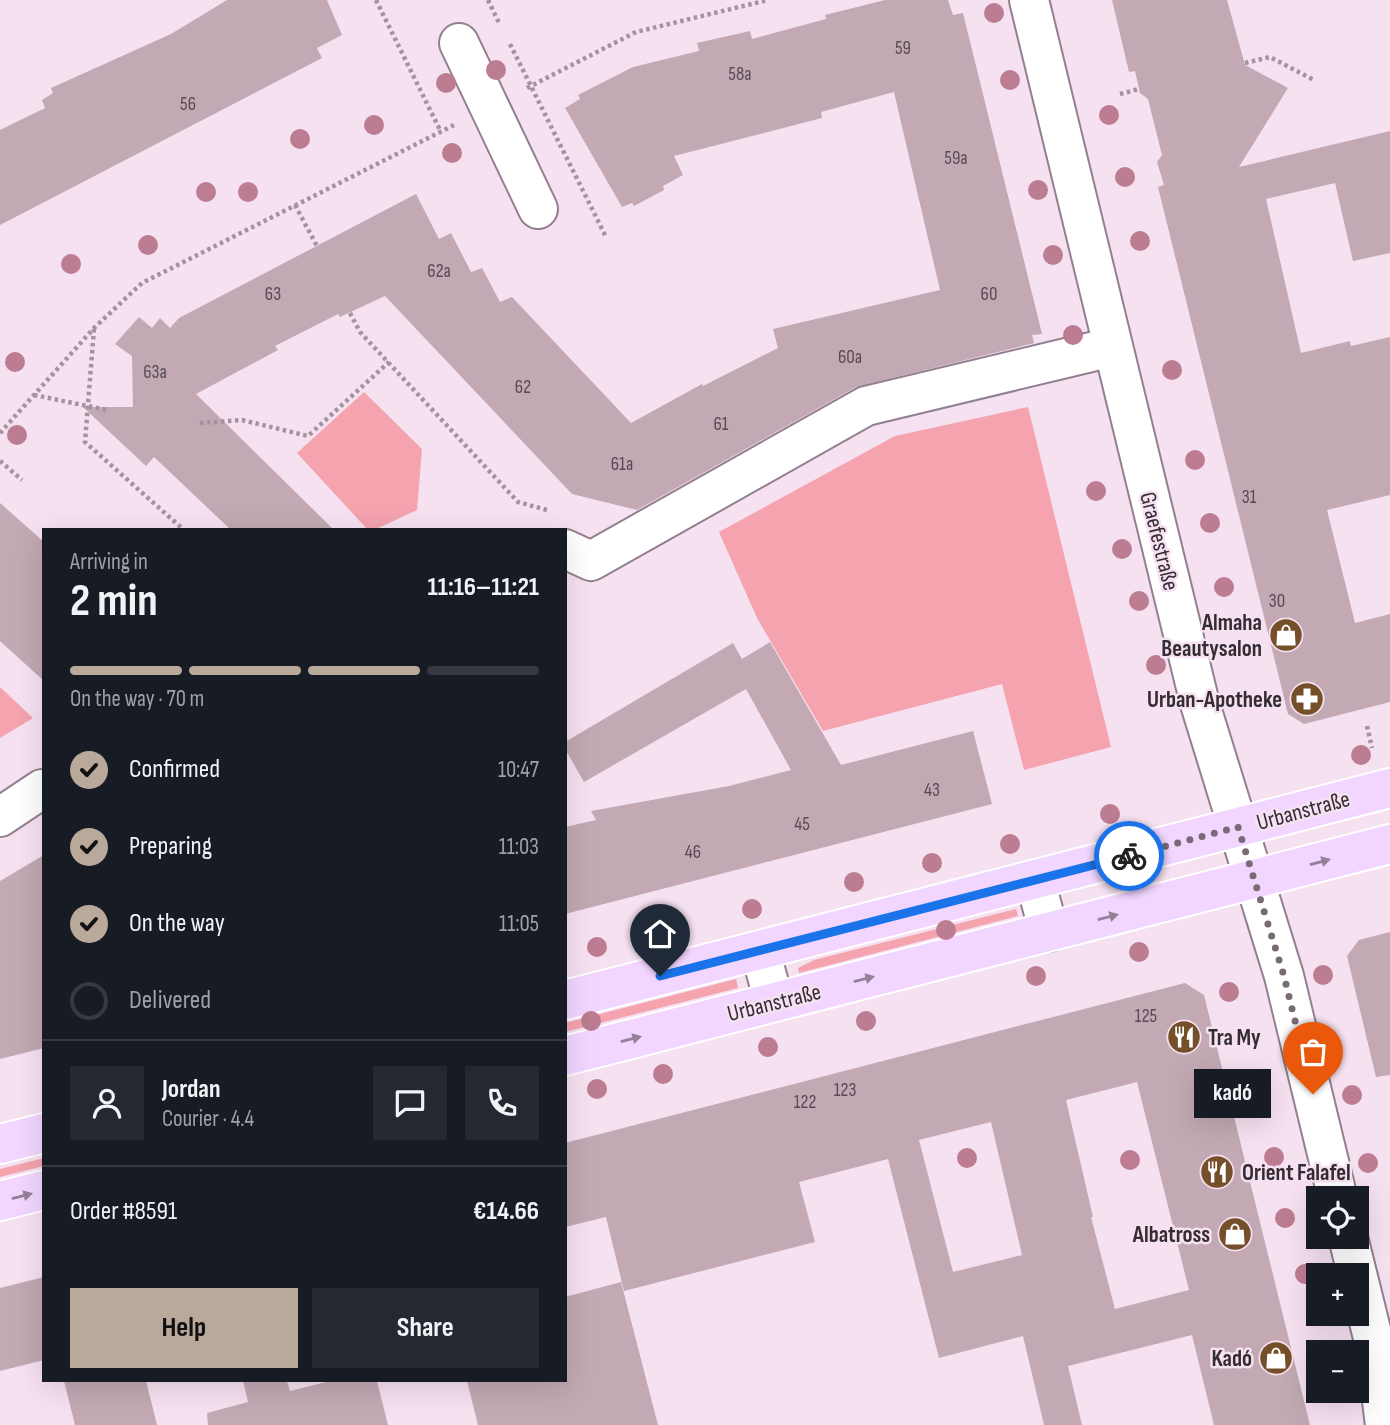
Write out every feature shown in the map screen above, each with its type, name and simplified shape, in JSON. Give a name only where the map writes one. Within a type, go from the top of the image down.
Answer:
[{"type":"main road","name":"Urbanstraße","points":[[567,999],[1390,788]]},
{"type":"main road","name":"Urbanstraße","points":[[567,1055],[1390,844]]},
{"type":"main road","points":[[0,1144],[42,1134]]},
{"type":"main road","points":[[0,1201],[42,1190]]},
{"type":"street","name":"Graefestraße","points":[[1029,0],[1200,704],[1284,976],[1335,1186]]},
{"type":"street","points":[[459,43],[538,209]]},
{"type":"street","points":[[567,550],[591,561],[866,406],[1112,347]]},
{"type":"street","points":[[0,817],[42,789]]},
{"type":"street","points":[[1035,880],[1049,932]]},
{"type":"street","points":[[760,950],[774,1002]]},
{"type":"street","points":[[1351,1249],[1375,1346],[1387,1420]]},
{"type":"path","points":[[376,0],[441,132]]},
{"type":"path","points":[[488,0],[500,24]]},
{"type":"path","points":[[0,433],[94,328],[142,283],[636,32],[768,0]]},
{"type":"path","points":[[506,37],[606,237]]},
{"type":"path","points":[[1245,63],[1270,57],[1314,80]]},
{"type":"path","points":[[1121,94],[1139,89]]},
{"type":"path","points":[[295,205],[317,246]]},
{"type":"path","points":[[350,313],[360,332],[518,502],[559,513]]},
{"type":"path","points":[[94,328],[85,442],[182,528]]},
{"type":"path","points":[[200,423],[242,420],[307,436],[388,362]]},
{"type":"path","points":[[34,395],[107,410]]},
{"type":"path","points":[[0,461],[22,480]]},
{"type":"path","points":[[1367,726],[1372,748]]},
{"type":"shaded area","points":[[364,392],[422,449],[417,510],[378,528],[366,528],[297,453]]},
{"type":"shaded area","points":[[1028,407],[1111,747],[1024,770],[1002,684],[823,731],[757,618],[719,532],[895,436]]},
{"type":"shaded area","points":[[0,687],[33,718],[0,738]]},
{"type":"shaded area","points":[[1016,909],[1018,916],[799,973],[798,968],[814,960]]},
{"type":"shaded area","points":[[736,979],[738,988],[567,1031],[567,1022]]},
{"type":"shaded area","points":[[42,1158],[42,1166],[0,1177],[0,1169]]},
{"type":"building","points":[[227,0],[327,0],[342,35],[317,48],[322,58],[0,225],[0,130],[45,108],[42,100],[53,93],[51,88],[171,34]]},
{"type":"building","points":[[885,0],[948,0],[953,15],[963,13],[1042,334],[1032,335],[1034,343],[856,387],[637,510],[572,494],[385,296],[340,317],[338,314],[275,346],[278,350],[196,394],[332,528],[229,528],[154,457],[146,466],[83,407],[133,407],[132,356],[115,344],[139,317],[152,328],[160,318],[170,328],[179,318],[416,194],[439,239],[451,233],[471,272],[482,268],[500,302],[512,297],[631,423],[702,384],[703,386],[778,348],[773,329],[940,290],[894,92],[821,112],[822,118],[674,156],[683,175],[663,186],[664,190],[634,206],[632,203],[622,207],[565,108],[580,99],[578,95],[633,67],[699,51],[697,43],[750,31],[752,39],[826,19],[825,15]]},
{"type":"building","points":[[1112,0],[1227,0],[1245,65],[1288,88],[1239,167],[1390,131],[1390,253],[1353,261],[1335,183],[1266,199],[1301,353],[1350,341],[1351,346],[1390,337],[1390,495],[1327,510],[1355,623],[1390,614],[1390,702],[1304,724],[1288,714],[1158,187],[1164,185],[1157,162],[1162,155],[1148,99],[1140,93],[1135,71],[1129,72]]},
{"type":"building","points":[[0,503],[42,540],[42,679],[0,641]]},
{"type":"building","points":[[770,642],[841,765],[973,731],[992,804],[567,913],[567,827],[596,820],[591,811],[729,786],[791,770],[746,689],[584,782],[567,752],[567,741],[733,643],[742,659]]},
{"type":"building","points":[[42,856],[42,1048],[0,1059],[0,881]]},
{"type":"building","points":[[1390,932],[1390,1075],[1376,1077],[1347,956],[1359,940]]},
{"type":"building","points":[[1185,983],[1204,995],[1310,1425],[1214,1425],[1192,1335],[1068,1366],[1082,1425],[1044,1425],[1023,1336],[939,1358],[888,1159],[799,1182],[815,1242],[624,1291],[606,1217],[567,1227],[567,1142]],"holes":[[[1137,1082],[1189,1290],[1115,1309],[1091,1217],[1066,1100]],[[991,1122],[1022,1255],[953,1272],[919,1140]]]},
{"type":"building","points":[[42,1278],[42,1360],[0,1371],[0,1288]]},
{"type":"building","points":[[621,1282],[658,1425],[478,1425],[467,1382],[567,1382],[567,1296]]},
{"type":"building","points":[[64,1382],[146,1382],[157,1425],[75,1425]]},
{"type":"building","points":[[243,1382],[287,1382],[290,1391],[326,1382],[377,1382],[388,1425],[208,1425],[207,1413],[248,1402]]},
{"type":"way so far","points":[[1129,856],[1238,827],[1284,976],[1313,1094]]},
{"type":"place","name":"Almaha Beautysalon","points":[[1286,635]]},
{"type":"place","name":"Urban-Apotheke","points":[[1307,699]]},
{"type":"place","name":"Tra My","points":[[1184,1037]]},
{"type":"place","name":"kadó","points":[[1313,1094]]},
{"type":"place","name":"Orient Falafel","points":[[1217,1172]]},
{"type":"place","name":"Albatross","points":[[1235,1234]]},
{"type":"place","name":"Kadó","points":[[1276,1358]]},
{"type":"route","points":[[660,976],[1129,856]]}]
